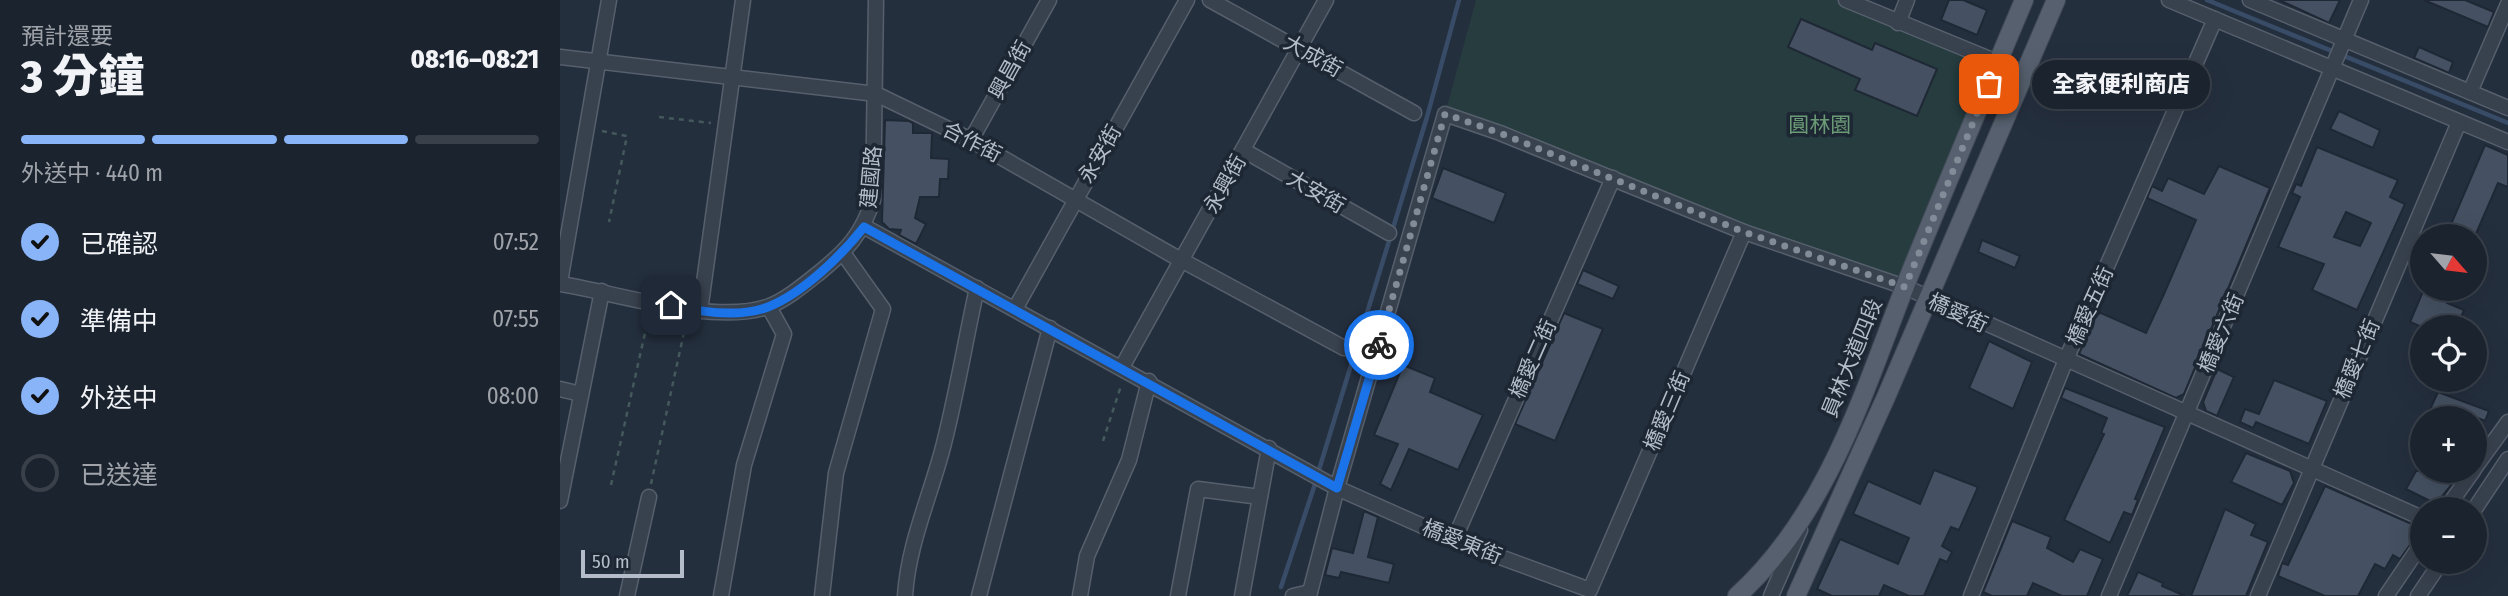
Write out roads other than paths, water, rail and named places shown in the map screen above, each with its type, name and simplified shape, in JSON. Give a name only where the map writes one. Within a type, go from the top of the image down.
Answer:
[{"type":"main road","name":"員林大道四段","points":[[1737,596],[1765,570],[1812,503],[1850,427],[2024,0]]},
{"type":"main road","name":"員林大道四段","points":[[1796,596],[1886,397],[2056,0]]},
{"type":"street","points":[[560,283],[609,0]]},
{"type":"street","points":[[694,310],[726,125],[743,0]]},
{"type":"street","name":"建國路","points":[[560,283],[694,310],[730,313],[769,307],[843,253],[864,227],[873,200],[876,0]]},
{"type":"street","name":"興昌街","points":[[971,140],[1049,0]]},
{"type":"street","name":"永安街","points":[[1015,309],[1187,0]]},
{"type":"street","name":"大成街","points":[[1210,0],[1414,113]]},
{"type":"street","name":"永興街","points":[[1124,368],[1326,0]]},
{"type":"street","points":[[1846,0],[2024,73]]},
{"type":"street","points":[[1898,23],[1907,0]]},
{"type":"street","points":[[2169,0],[2508,142]]},
{"type":"street","points":[[2249,0],[2508,108]]},
{"type":"street","name":"橋愛六街","points":[[2109,596],[2361,0]]},
{"type":"street","points":[[2470,92],[2508,4]]},
{"type":"street","name":"橋愛五街","points":[[1971,596],[2065,362],[2216,19]]},
{"type":"street","name":"合作街","points":[[560,57],[876,94],[971,140],[1344,348]]},
{"type":"street","name":"橋愛街","points":[[1333,485],[1445,114],[1613,178],[1744,232],[1905,287],[2065,362],[2188,413],[2410,514]]},
{"type":"street","name":"橋愛七街","points":[[2258,596],[2309,470],[2459,122]]},
{"type":"street","name":"大安街","points":[[1243,150],[1388,233]]},
{"type":"street","name":"橋愛二街","points":[[1454,540],[1613,178]]},
{"type":"street","name":"橋愛東街","points":[[864,227],[1333,485],[1454,540],[1590,590]]},
{"type":"street","name":"橋愛三街","points":[[1590,590],[1744,232]]},
{"type":"street","points":[[822,596],[836,473],[883,309],[843,253]]},
{"type":"street","points":[[905,596],[906,578],[928,490],[942,452],[977,288]]},
{"type":"street","points":[[560,501],[602,291]]},
{"type":"street","points":[[721,596],[744,465],[784,334],[769,307]]},
{"type":"street","points":[[979,596],[1051,328]]},
{"type":"street","points":[[1080,596],[1087,556],[1129,460],[1149,382]]},
{"type":"street","points":[[560,389],[581,394]]},
{"type":"street","points":[[2487,452],[2508,422]]},
{"type":"street","points":[[1242,596],[1269,449]]},
{"type":"street","points":[[2483,497],[2508,459]]},
{"type":"street","points":[[1293,596],[1310,594],[1333,485]]},
{"type":"street","points":[[1178,596],[1198,489],[1260,497]]},
{"type":"street","points":[[627,596],[649,497]]},
{"type":"street","points":[[1771,596],[1812,503]]},
{"type":"street","points":[[2386,596],[2410,561]]},
{"type":"street","points":[[2418,596],[2433,574]]},
{"type":"waterway","points":[[1318,473],[1427,117],[1459,0]]},
{"type":"waterway","points":[[2207,0],[2508,123]]},
{"type":"waterway","points":[[1281,587],[1316,481]]},
{"type":"place","name":"全家便利商店","points":[[1989,84]]},
{"type":"park label","name":"圓林園","points":[[1820,125]]}]
